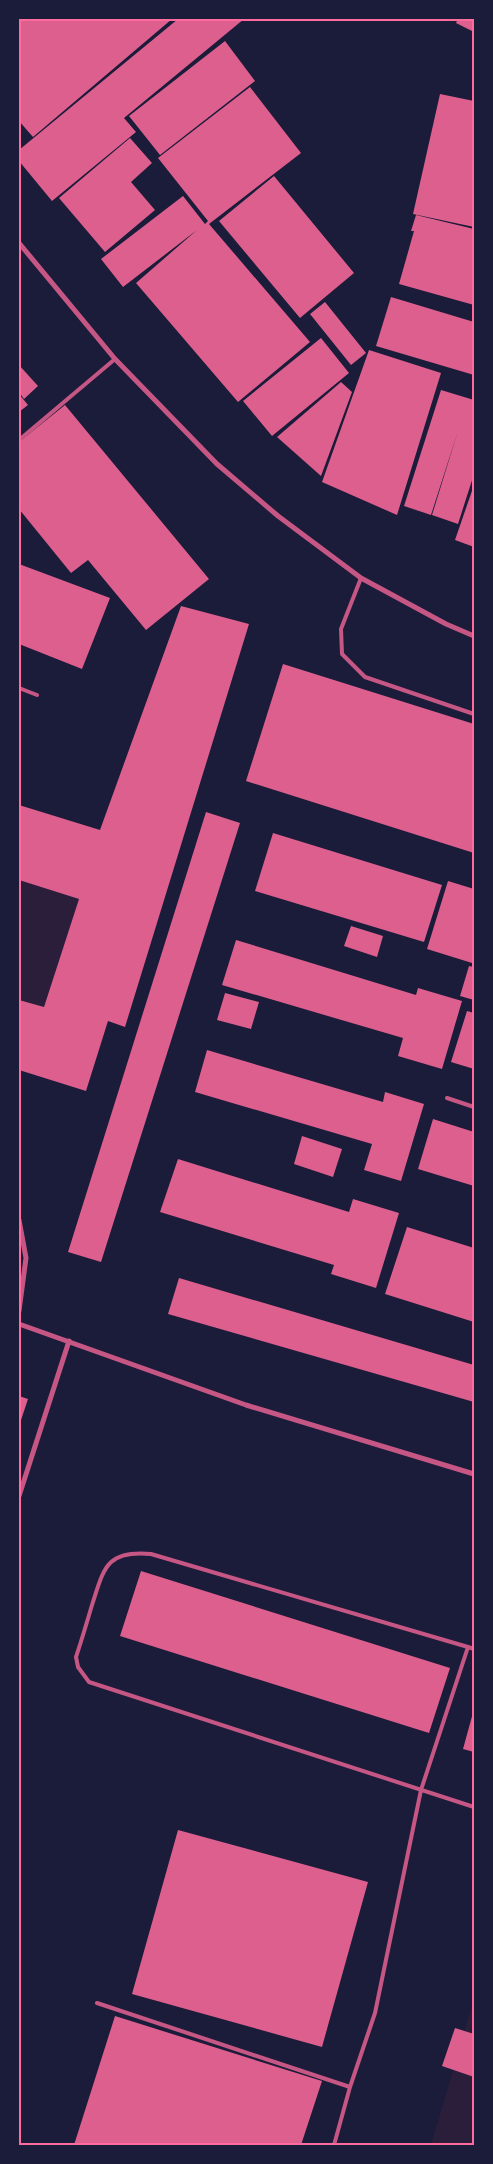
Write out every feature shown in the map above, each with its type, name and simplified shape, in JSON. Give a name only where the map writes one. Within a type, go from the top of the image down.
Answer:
[{"type":"street","points":[[19,243],[114,359],[217,464],[278,516],[360,578],[446,624],[474,636]]},
{"type":"street","points":[[19,1220],[26,1258],[19,1311]]},
{"type":"street","points":[[19,1324],[246,1406],[474,1474]]},
{"type":"street","points":[[19,1496],[69,1341]]},
{"type":"lane","points":[[19,440],[114,359]]},
{"type":"lane","points":[[360,578],[341,629],[342,654],[365,677],[474,714]]},
{"type":"lane","points":[[19,688],[37,695]]},
{"type":"lane","points":[[447,1098],[474,1106]]},
{"type":"lane","points":[[474,1649],[151,1554],[133,1553],[115,1559],[103,1570],[76,1657],[78,1667],[88,1682],[474,1807]]},
{"type":"lane","points":[[334,2145],[350,2088],[375,2013],[421,1790],[468,1647]]},
{"type":"lane","points":[[97,2003],[350,2088]]},
{"type":"lane","points":[[444,2145],[455,2145]]},
{"type":"shaded area","points":[[19,880],[79,899],[44,1007],[19,1000]]},
{"type":"shaded area","points":[[474,1999],[474,2145],[431,2145]]},
{"type":"building","points":[[19,19],[172,19],[33,137],[19,121]]},
{"type":"building","points":[[178,19],[244,19],[124,118],[136,132],[52,201],[19,161],[19,150]]},
{"type":"building","points":[[458,19],[474,19],[474,32],[456,23]]},
{"type":"building","points":[[225,41],[255,81],[160,155],[129,116]]},
{"type":"building","points":[[250,87],[301,153],[209,224],[310,342],[238,402],[136,283],[197,230],[123,287],[101,259],[183,196],[205,224],[208,221],[158,158]]},
{"type":"building","points":[[440,94],[474,101],[474,227],[413,214]]},
{"type":"building","points":[[130,138],[152,163],[131,182],[155,210],[105,252],[59,198]]},
{"type":"building","points":[[274,176],[354,273],[300,318],[219,221]]},
{"type":"building","points":[[416,215],[474,229],[474,305],[399,284],[414,231],[411,231]]},
{"type":"building","points":[[391,297],[474,322],[474,375],[376,346]]},
{"type":"building","points":[[325,302],[366,353],[351,365],[310,314]]},
{"type":"building","points":[[321,338],[349,373],[272,436],[243,401]]},
{"type":"building","points":[[369,350],[441,373],[397,515],[322,482]]},
{"type":"building","points":[[19,365],[38,386],[24,399],[19,392]]},
{"type":"building","points":[[341,382],[352,392],[321,476],[277,437]]},
{"type":"building","points":[[441,390],[474,400],[474,474],[458,524],[432,515],[458,431],[431,515],[404,506]]},
{"type":"building","points":[[19,394],[28,405],[19,412]]},
{"type":"building","points":[[65,405],[209,579],[146,630],[88,560],[71,573],[19,509],[19,442]]},
{"type":"building","points":[[474,485],[474,547],[455,540]]},
{"type":"building","points":[[19,564],[110,598],[82,669],[19,644]]},
{"type":"building","points":[[181,606],[249,624],[125,1027],[108,1021],[86,1091],[19,1070],[19,1000],[44,1007],[79,899],[19,880],[19,805],[100,830]]},
{"type":"building","points":[[283,664],[474,724],[474,853],[246,781]]},
{"type":"building","points":[[206,812],[240,823],[101,1262],[68,1252]]},
{"type":"building","points":[[273,833],[442,885],[424,942],[255,891]]},
{"type":"building","points":[[448,881],[474,889],[474,955],[472,963],[427,949]]},
{"type":"building","points":[[351,926],[383,936],[377,957],[344,946]]},
{"type":"building","points":[[236,940],[416,995],[418,988],[462,1001],[442,1069],[398,1056],[403,1038],[222,985]]},
{"type":"building","points":[[469,966],[474,967],[474,1000],[460,996]]},
{"type":"building","points":[[225,993],[259,1002],[251,1029],[217,1020]]},
{"type":"building","points":[[467,1011],[474,1013],[474,1069],[451,1062]]},
{"type":"building","points":[[207,1050],[383,1102],[385,1092],[424,1104],[401,1181],[364,1170],[372,1144],[195,1092]]},
{"type":"building","points":[[433,1119],[474,1132],[474,1186],[418,1169]]},
{"type":"building","points":[[302,1136],[342,1149],[333,1177],[294,1164]]},
{"type":"building","points":[[178,1159],[349,1212],[353,1199],[399,1213],[376,1288],[331,1274],[334,1265],[160,1212]]},
{"type":"building","points":[[407,1227],[474,1248],[474,1322],[385,1294]]},
{"type":"building","points":[[179,1278],[474,1365],[474,1402],[168,1314]]},
{"type":"building","points":[[19,1396],[28,1399],[19,1426]]},
{"type":"building","points":[[141,1571],[450,1668],[429,1733],[120,1636]]},
{"type":"building","points":[[474,1709],[474,1752],[463,1749]]},
{"type":"building","points":[[178,1830],[368,1882],[322,2047],[132,1994]]},
{"type":"building","points":[[115,2016],[322,2081],[301,2145],[74,2145]]},
{"type":"building","points":[[455,2028],[474,2034],[474,2077],[442,2066]]}]
